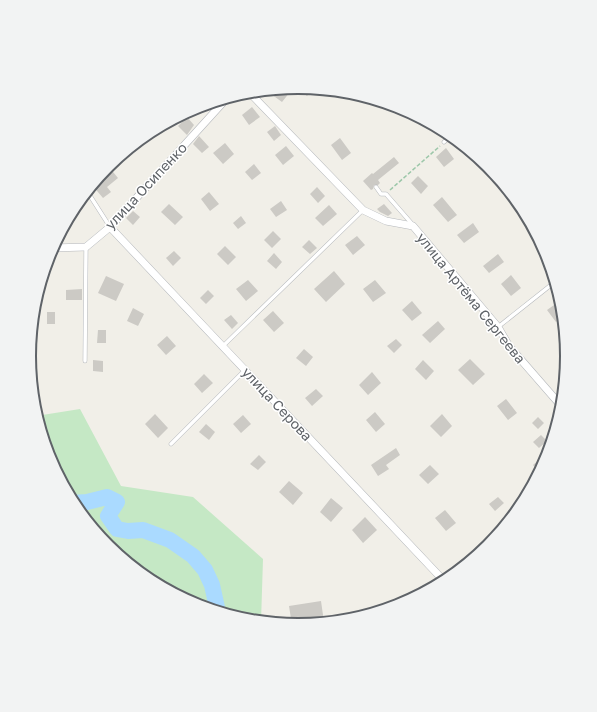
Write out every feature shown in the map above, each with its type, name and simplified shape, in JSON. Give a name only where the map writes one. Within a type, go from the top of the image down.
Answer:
[{"type":"street","name":"улица Артёма Сергеева","points":[[254,98],[363,210],[386,221],[413,226],[498,327],[509,346],[557,401]]},
{"type":"street","name":"улица Осипенко","points":[[86,247],[110,227],[221,105]]},
{"type":"street","name":"улица Серова","points":[[110,227],[440,577]]},
{"type":"street","points":[[60,248],[86,247]]},
{"type":"lane","points":[[376,187],[381,194],[386,194],[413,226]]},
{"type":"lane","points":[[90,196],[110,227]]},
{"type":"lane","points":[[223,346],[363,210]]},
{"type":"lane","points":[[85,361],[86,247]]},
{"type":"lane","points":[[498,327],[551,285]]},
{"type":"lane","points":[[171,444],[245,370]]},
{"type":"path","points":[[386,194],[444,142]]},
{"type":"green space","points":[[80,409],[121,486],[193,497],[263,559],[261,616],[231,610],[198,599],[153,574],[113,542],[90,516],[71,487],[56,456],[43,415]]},
{"type":"building","points":[[288,94],[282,102],[272,95]]},
{"type":"building","points":[[252,107],[260,117],[249,125],[242,115]]},
{"type":"building","points":[[188,118],[194,125],[187,135],[178,126]]},
{"type":"building","points":[[275,126],[281,135],[274,141],[267,132]]},
{"type":"building","points":[[199,136],[209,147],[202,153],[193,144]]},
{"type":"building","points":[[340,138],[351,153],[342,160],[331,145]]},
{"type":"building","points":[[225,143],[234,154],[223,164],[213,153]]},
{"type":"building","points":[[286,146],[294,156],[283,165],[275,155]]},
{"type":"building","points":[[446,148],[454,159],[444,167],[436,157]]},
{"type":"building","points":[[394,157],[399,163],[378,180],[380,183],[378,185],[374,185],[373,189],[371,190],[363,181]]},
{"type":"building","points":[[254,164],[261,173],[252,180],[245,172]]},
{"type":"building","points":[[112,171],[118,178],[107,187],[111,192],[103,198],[96,189]]},
{"type":"building","points":[[418,176],[428,186],[421,194],[411,183]]},
{"type":"building","points":[[317,187],[325,196],[318,203],[310,194]]},
{"type":"building","points":[[209,192],[219,204],[210,211],[201,199]]},
{"type":"building","points":[[442,197],[457,215],[448,222],[433,205]]},
{"type":"building","points":[[281,201],[287,210],[276,217],[270,209]]},
{"type":"building","points":[[169,204],[183,217],[175,225],[161,212]]},
{"type":"building","points":[[384,204],[392,213],[388,216],[377,209]]},
{"type":"building","points":[[329,205],[337,214],[323,226],[315,218]]},
{"type":"building","points":[[133,211],[140,217],[133,225],[126,218]]},
{"type":"building","points":[[241,216],[246,223],[238,229],[233,223]]},
{"type":"building","points":[[473,223],[479,232],[464,243],[457,235]]},
{"type":"building","points":[[273,231],[281,239],[272,248],[264,240]]},
{"type":"building","points":[[357,236],[365,245],[353,255],[345,245]]},
{"type":"building","points":[[309,240],[317,248],[310,254],[302,247]]},
{"type":"building","points":[[225,246],[236,257],[228,265],[217,254]]},
{"type":"building","points":[[174,251],[181,258],[173,266],[166,258]]},
{"type":"building","points":[[274,253],[282,262],[276,269],[267,261]]},
{"type":"building","points":[[498,254],[504,262],[489,273],[483,266]]},
{"type":"building","points":[[334,271],[345,284],[326,302],[314,289]]},
{"type":"building","points":[[511,275],[521,288],[511,296],[501,284]]},
{"type":"building","points":[[106,276],[124,284],[116,301],[98,293]]},
{"type":"building","points":[[248,280],[258,291],[246,301],[236,289]]},
{"type":"building","points":[[375,280],[386,293],[373,302],[363,289]]},
{"type":"building","points":[[82,289],[82,300],[66,300],[66,290]]},
{"type":"building","points":[[208,290],[214,296],[206,304],[200,298]]},
{"type":"building","points":[[412,301],[422,313],[412,321],[402,310]]},
{"type":"building","points":[[554,305],[557,308],[559,320],[556,322],[547,310]]},
{"type":"building","points":[[133,308],[144,314],[138,326],[127,321]]},
{"type":"building","points":[[273,311],[284,323],[274,332],[263,320]]},
{"type":"building","points":[[47,312],[55,312],[55,324],[47,324]]},
{"type":"building","points":[[231,315],[238,323],[232,329],[224,320]]},
{"type":"building","points":[[438,321],[445,329],[430,343],[422,335]]},
{"type":"building","points":[[98,330],[106,330],[106,343],[97,343]]},
{"type":"building","points":[[167,336],[176,346],[166,355],[157,345]]},
{"type":"building","points":[[396,339],[402,345],[394,353],[387,346]]},
{"type":"building","points":[[304,349],[313,357],[306,366],[296,358]]},
{"type":"building","points":[[470,359],[485,374],[473,385],[458,370]]},
{"type":"building","points":[[93,360],[103,361],[103,372],[93,371]]},
{"type":"building","points":[[423,360],[434,371],[426,380],[415,369]]},
{"type":"building","points":[[372,372],[381,383],[368,395],[359,385]]},
{"type":"building","points":[[204,374],[213,383],[202,393],[194,384]]},
{"type":"building","points":[[316,389],[323,396],[312,406],[305,398]]},
{"type":"building","points":[[506,399],[517,413],[508,420],[497,406]]},
{"type":"building","points":[[375,412],[385,424],[376,432],[366,420]]},
{"type":"building","points":[[155,414],[168,428],[158,438],[145,424]]},
{"type":"building","points":[[442,414],[452,426],[441,437],[430,426]]},
{"type":"building","points":[[243,415],[251,424],[241,433],[233,424]]},
{"type":"building","points":[[538,417],[544,423],[538,429],[532,423]]},
{"type":"building","points":[[206,424],[215,432],[209,440],[199,432]]},
{"type":"building","points":[[541,435],[547,441],[539,448],[533,442]]},
{"type":"building","points":[[396,448],[400,455],[386,465],[389,469],[378,476],[371,465]]},
{"type":"building","points":[[259,455],[266,462],[258,470],[250,464]]},
{"type":"building","points":[[540,459],[536,468],[533,465]]},
{"type":"building","points":[[430,465],[439,474],[428,484],[419,475]]},
{"type":"building","points":[[289,481],[303,493],[293,505],[279,492]]},
{"type":"building","points":[[498,497],[504,503],[495,511],[489,504]]},
{"type":"building","points":[[331,498],[343,508],[331,522],[320,512]]},
{"type":"building","points":[[445,510],[456,523],[446,531],[435,518]]},
{"type":"building","points":[[365,517],[377,530],[363,543],[352,530]]},
{"type":"building","points":[[321,601],[323,617],[291,618],[289,606]]},
{"type":"waterway","points":[[80,502],[107,497],[117,502],[108,516],[117,529],[128,531],[143,530],[170,540],[193,556],[205,570],[212,585],[217,606]]}]
